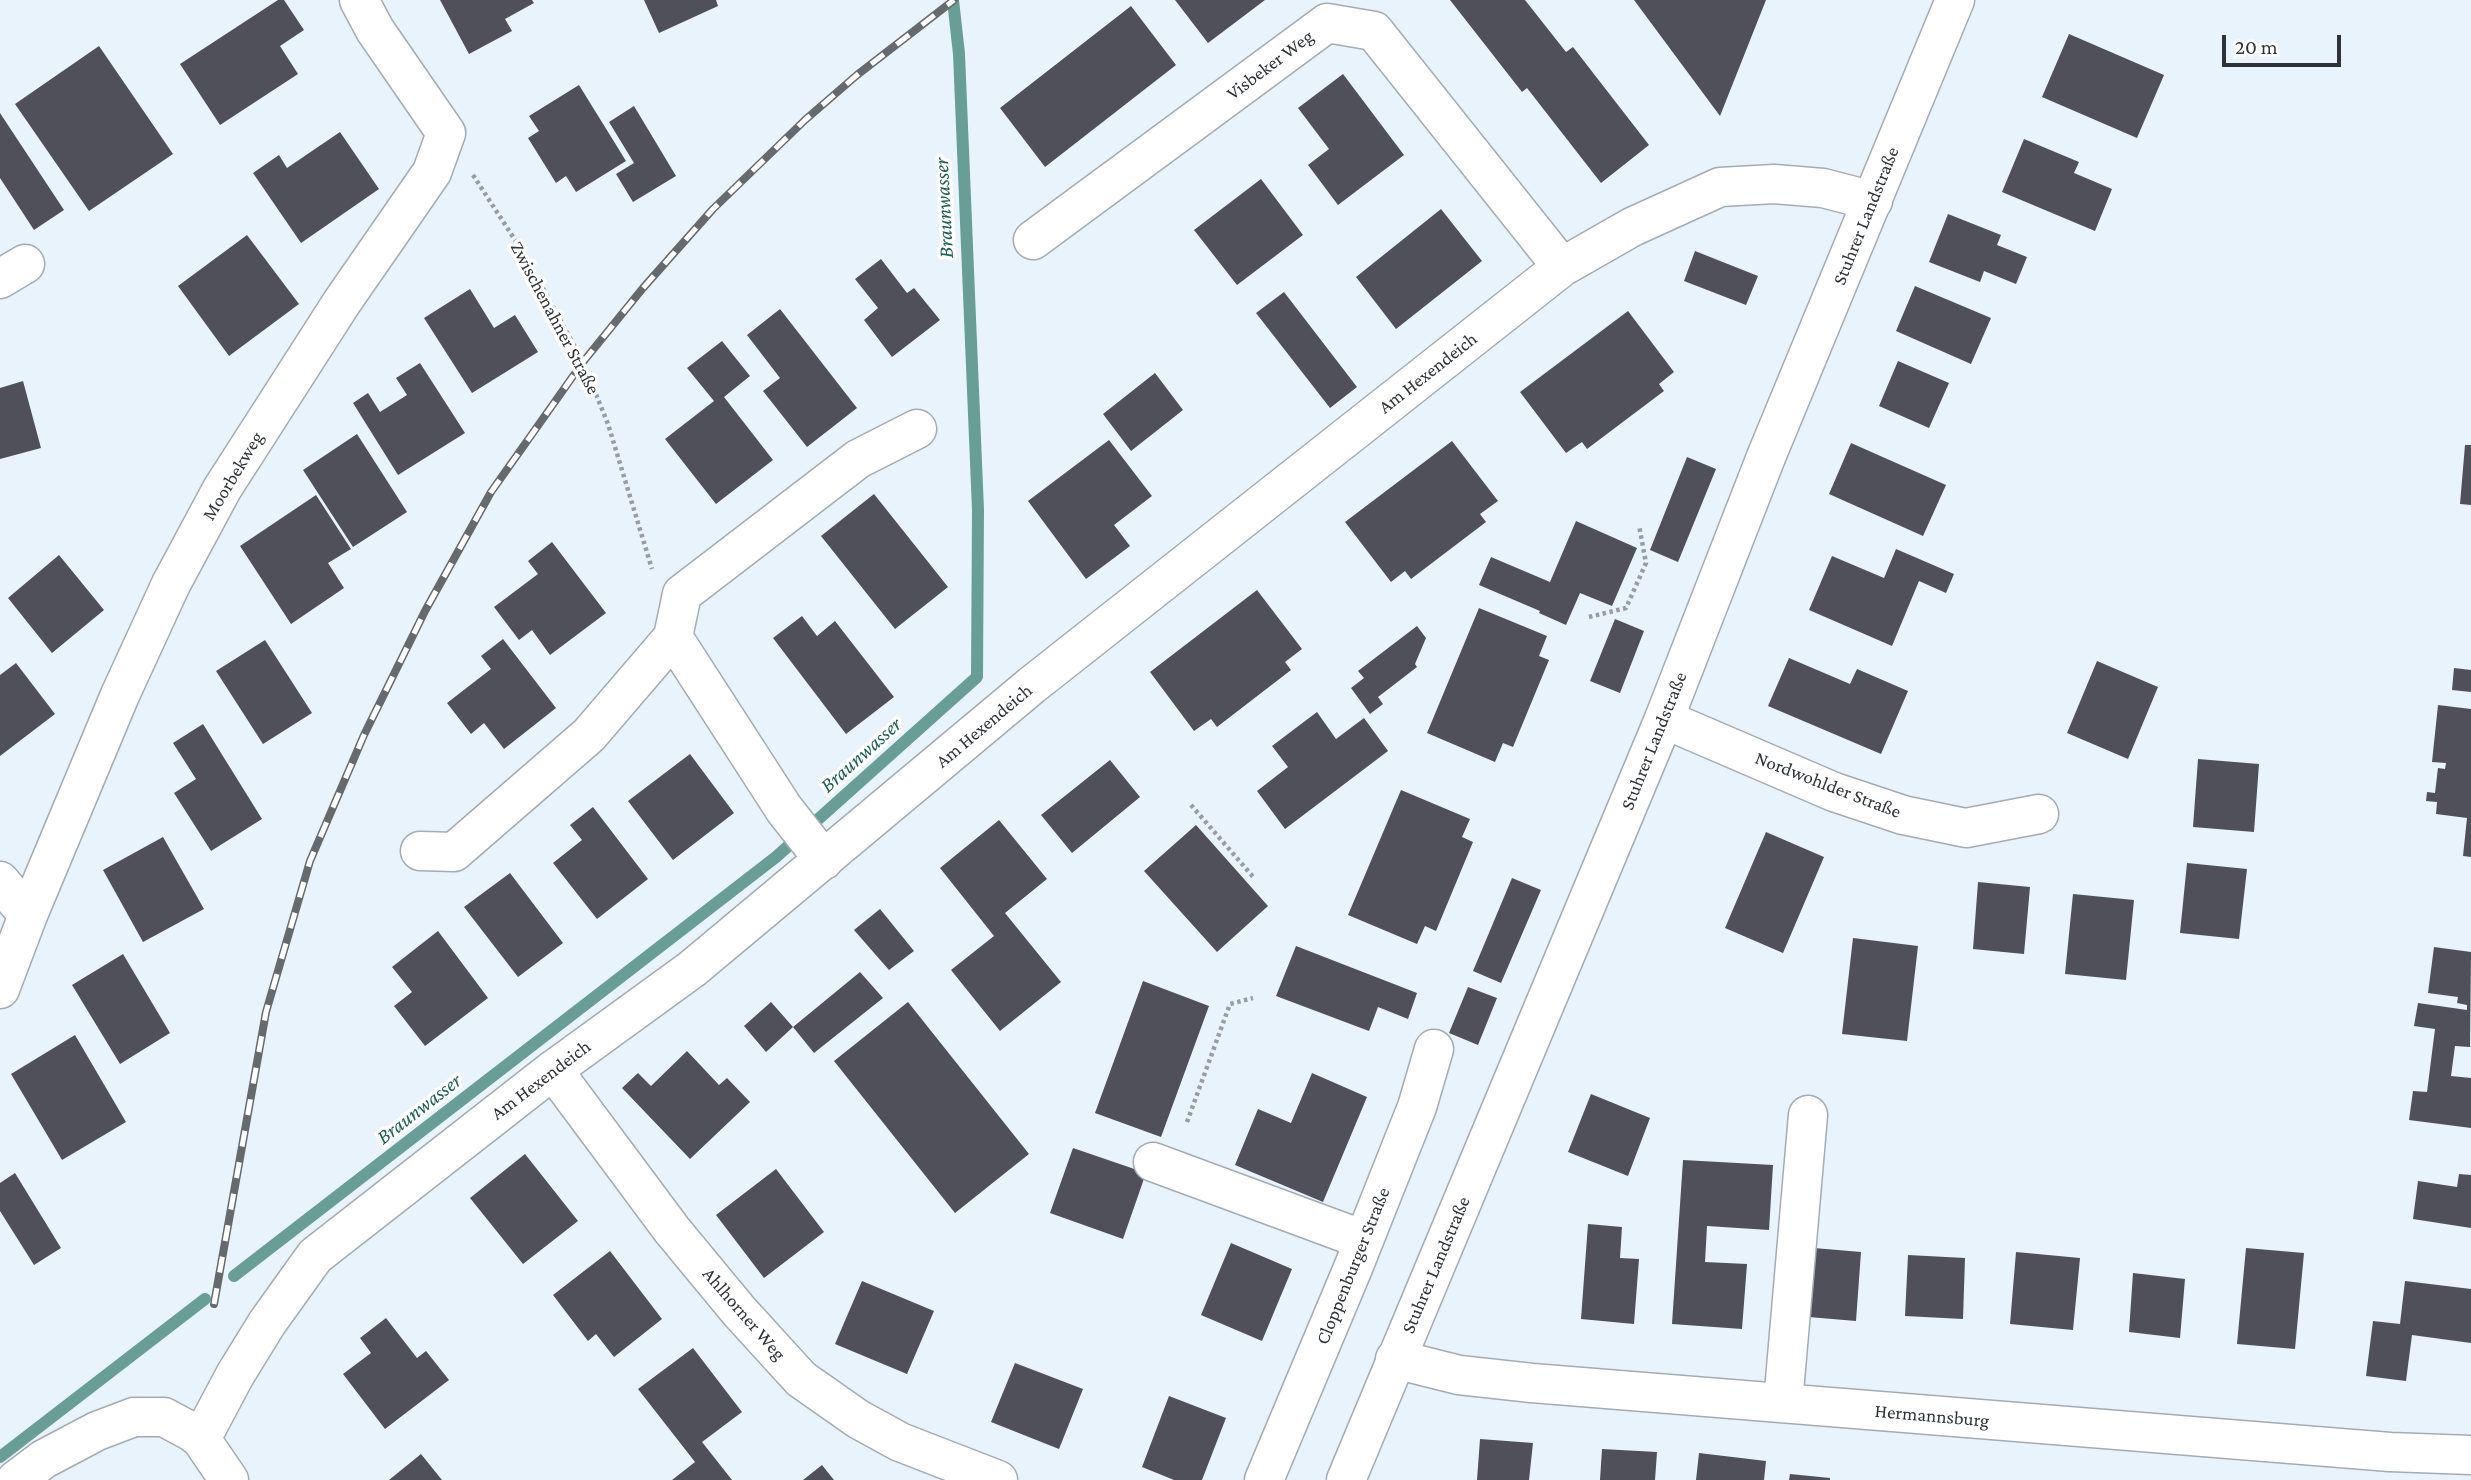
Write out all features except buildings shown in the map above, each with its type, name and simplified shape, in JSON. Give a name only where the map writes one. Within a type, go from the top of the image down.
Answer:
[{"type":"street","points":[[359,0],[375,30],[446,133]]},
{"type":"street","name":"Stuhrer Landstraße","points":[[1346,1480],[1664,719],[1766,457],[1955,0]]},
{"type":"street","name":"Visbeker Weg","points":[[1033,240],[1327,23],[1374,31],[1562,267]]},
{"type":"street","name":"Moorbekweg","points":[[0,989],[120,695],[171,584],[222,489],[342,302],[432,172],[446,133]]},
{"type":"street","name":"Am Hexendeich","points":[[197,1435],[261,1333],[315,1256],[553,1070],[692,969],[1032,685],[1562,267],[1632,227],[1720,187],[1774,184],[1823,188],[1873,201]]},
{"type":"street","points":[[420,852],[454,852],[589,735],[673,637],[682,594],[858,459],[917,429]]},
{"type":"street","points":[[673,637],[784,809],[824,860]]},
{"type":"street","name":"Nordwohlder Straße","points":[[1664,719],[1834,792],[1903,815],[1966,828],[2039,814]]},
{"type":"street","points":[[0,881],[28,915]]},
{"type":"street","name":"Cloppenburger Straße","points":[[1264,1480],[1417,1107],[1434,1049]]},
{"type":"street","name":"Ahlhorner Weg","points":[[553,1070],[673,1230],[739,1311],[801,1379],[858,1419],[900,1442],[998,1480]]},
{"type":"street","points":[[1783,1403],[1808,1115]]},
{"type":"street","points":[[1153,1162],[1364,1241]]},
{"type":"street","name":"Hermannsburg","points":[[1395,1359],[1459,1375],[1532,1383],[2390,1452],[2471,1455]]},
{"type":"street","points":[[16,1480],[44,1459],[97,1431],[134,1417],[164,1417],[197,1435],[229,1480]]},
{"type":"path","name":"Zwischenahner Straße","points":[[446,133],[526,257],[583,362],[608,424],[653,572]]},
{"type":"path","points":[[1589,617],[1626,608],[1646,563],[1639,525]]},
{"type":"path","points":[[1191,805],[1255,879]]},
{"type":"path","points":[[1188,1122],[1230,1004],[1253,998]]},
{"type":"waterway","name":"Braunwasser","points":[[234,1276],[776,857],[977,677],[978,510],[959,54],[953,0]]},
{"type":"waterway","name":"Braunwasser","points":[[0,1457],[205,1299]]},
{"type":"railway","points":[[214,1304],[266,1012],[310,861],[364,735],[425,611],[491,492],[583,362],[643,288],[713,209],[805,120],[857,75],[954,0]]}]
